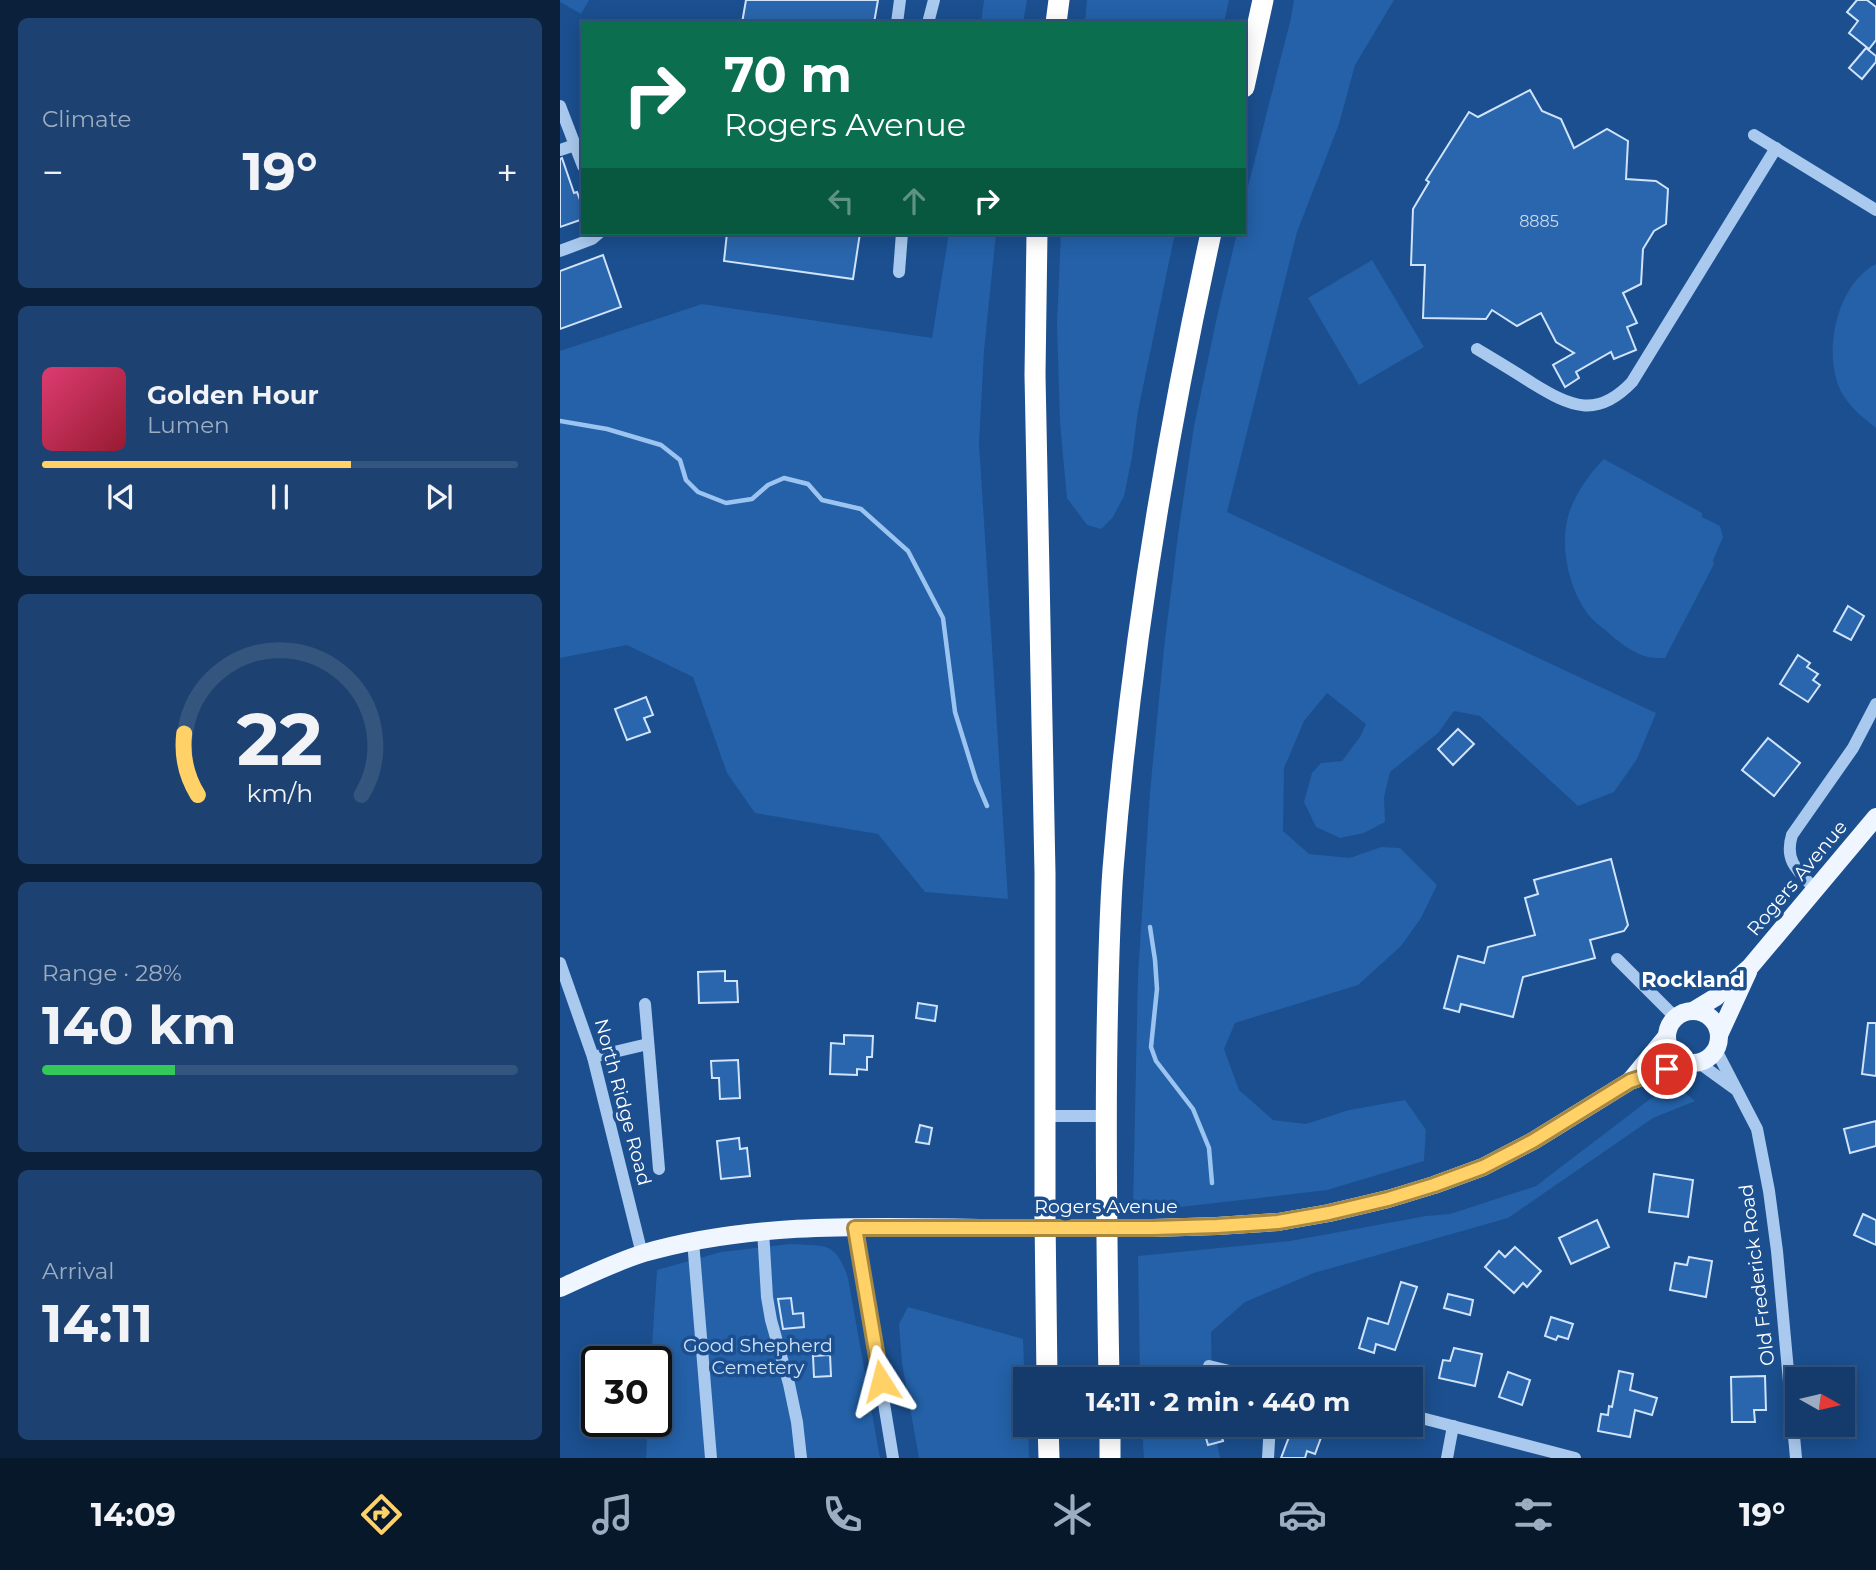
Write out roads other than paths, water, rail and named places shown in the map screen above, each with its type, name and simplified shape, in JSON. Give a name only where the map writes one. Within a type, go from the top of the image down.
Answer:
[{"type":"highway","points":[[1056,21],[1059,0]]},
{"type":"highway","points":[[1246,21],[1249,0]]},
{"type":"highway","points":[[1246,79],[1263,0]]},
{"type":"highway","points":[[1037,235],[1035,375],[1045,873],[1047,1367]]},
{"type":"highway","points":[[1109,1367],[1106,1116],[1113,871],[1128,709],[1149,558],[1189,334],[1211,235]]},
{"type":"highway","points":[[1048,1437],[1049,1458]]},
{"type":"highway","points":[[1110,1437],[1110,1458]]},
{"type":"main road","name":"Rogers Avenue","points":[[1684,1015],[1716,997],[1750,967],[1876,817]]},
{"type":"main road","name":"Rogers Avenue","points":[[1718,1043],[1750,967]]},
{"type":"main road","points":[[1702,1013],[1711,1018],[1717,1026],[1718,1043],[1706,1060],[1692,1063],[1674,1055],[1668,1043],[1671,1023],[1684,1015],[1702,1013]]},
{"type":"main road","name":"Rogers Avenue","points":[[1630,1081],[1667,1036]]},
{"type":"main road","name":"Rogers Avenue","points":[[560,1289],[587,1275],[642,1254],[693,1241],[763,1230],[1153,1228],[1278,1222],[1329,1213],[1388,1199],[1483,1167],[1533,1141],[1630,1081],[1692,1063]]},
{"type":"street","points":[[897,21],[900,0]]},
{"type":"street","points":[[929,21],[934,0]]},
{"type":"street","points":[[560,106],[581,161]]},
{"type":"street","points":[[1754,135],[1876,210]]},
{"type":"street","points":[[560,150],[575,145]]},
{"type":"street","points":[[1477,349],[1550,394],[1570,403],[1596,405],[1610,401],[1632,382],[1776,148]]},
{"type":"street","points":[[560,251],[597,235]]},
{"type":"street","points":[[899,272],[902,235]]},
{"type":"street","points":[[1815,889],[1798,871],[1790,858],[1788,847],[1792,835],[1853,748],[1876,704]]},
{"type":"street","points":[[1618,959],[1684,1015]]},
{"type":"street","name":"North Ridge Road","points":[[560,963],[593,1057],[642,1254]]},
{"type":"street","points":[[645,1004],[659,1169]]},
{"type":"street","name":"Old Frederick Road","points":[[1718,1043],[1757,1129],[1769,1191],[1796,1458]]},
{"type":"street","points":[[593,1057],[648,1044]]},
{"type":"street","name":"Old Frederick Road","points":[[1692,1063],[1739,1092]]},
{"type":"street","points":[[1046,1116],[1106,1116]]},
{"type":"street","points":[[855,1228],[893,1458]]},
{"type":"street","points":[[763,1230],[767,1297],[789,1384],[801,1458]]},
{"type":"street","points":[[693,1241],[711,1458]]},
{"type":"street","points":[[1209,1366],[1213,1367]]},
{"type":"street","points":[[1423,1418],[1575,1458]]},
{"type":"street","points":[[1447,1458],[1453,1426]]},
{"type":"street","points":[[1268,1458],[1269,1437]]},
{"type":"waterway","points":[[560,421],[607,429],[661,445],[680,460],[686,480],[698,492],[726,503],[752,499],[768,485],[784,478],[808,484],[822,500],[861,509],[908,551],[943,618],[955,712],[987,806]]},
{"type":"waterway","points":[[1150,927],[1157,989],[1151,1047],[1156,1061],[1193,1109],[1209,1148],[1212,1183]]},
{"type":"district","name":"Rockland","points":[[1693,979]]},
{"type":"park label","name":"Good Shepherd Cemetery","points":[[758,1356]]}]
